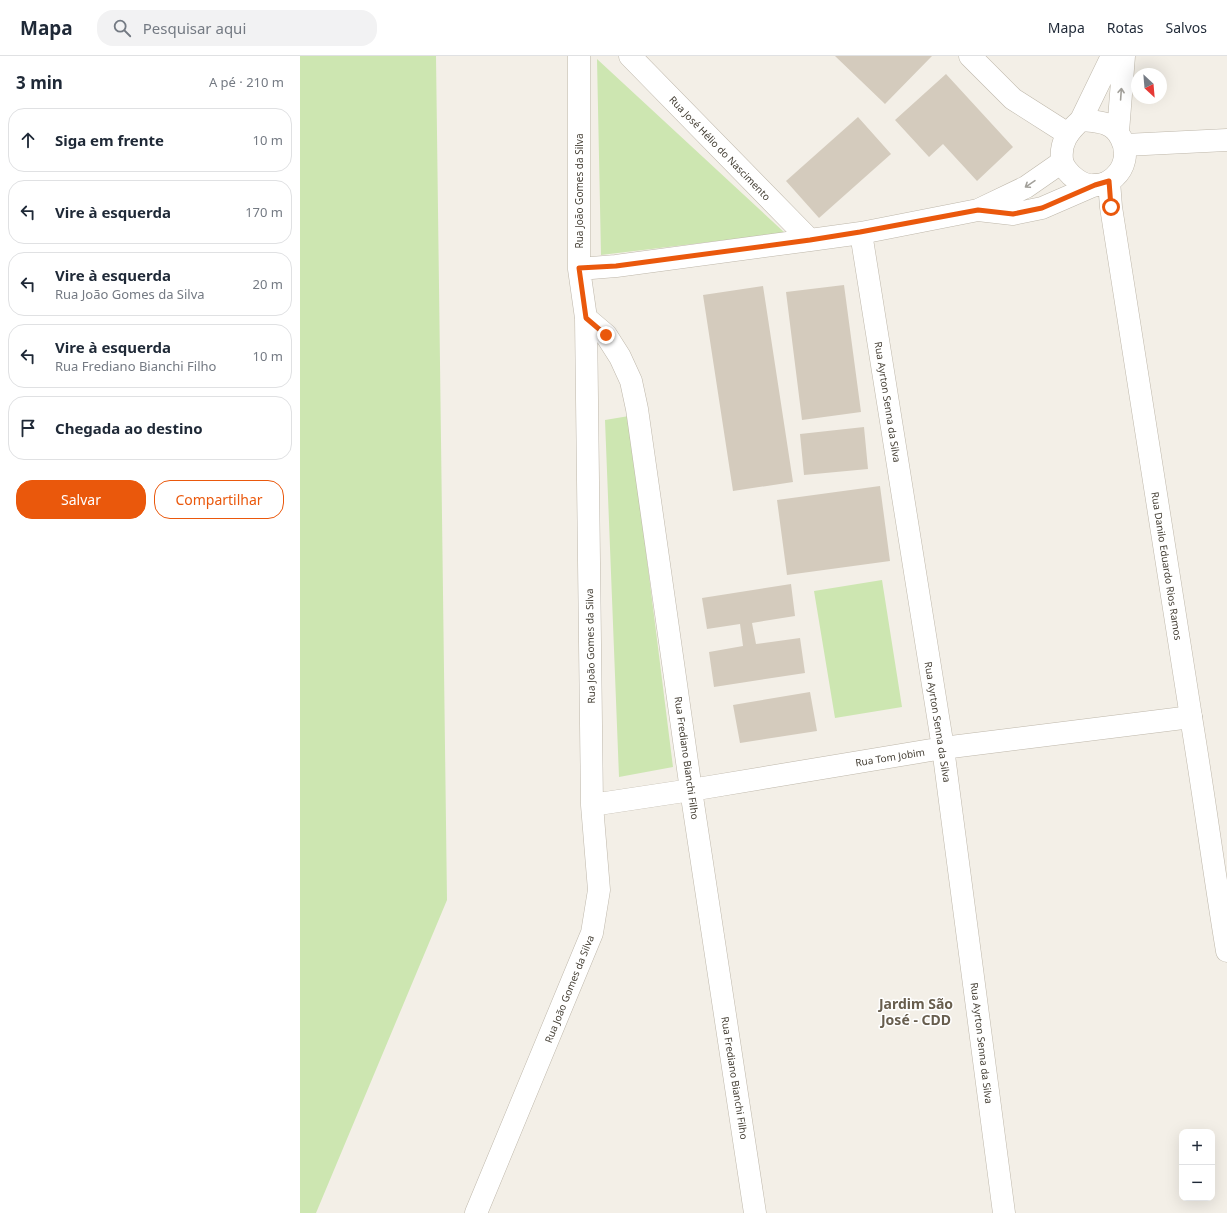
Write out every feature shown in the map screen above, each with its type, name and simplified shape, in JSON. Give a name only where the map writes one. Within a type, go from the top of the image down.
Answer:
[{"type":"street","name":"Rua João Gomes da Silva","points":[[482,1207],[592,933],[599,890],[592,805],[586,318],[579,268],[579,56]]},
{"type":"street","name":"Rua José Hélio do Nascimento","points":[[630,56],[810,240]]},
{"type":"street","points":[[970,56],[1013,99],[1074,127],[1106,124],[1121,138],[1227,140]]},
{"type":"street","points":[[1102,183],[1081,183],[1069,174],[1062,162],[1062,148],[1112,56]]},
{"type":"street","points":[[978,210],[1013,214],[1042,208],[1102,183],[1120,172],[1125,159],[1121,138],[1124,56]]},
{"type":"street","points":[[579,268],[616,266],[810,240],[978,210],[1026,187],[1062,162]]},
{"type":"street","name":"Rua Danilo Eduardo Rios Ramos","points":[[1102,183],[1111,207],[1190,717],[1222,886],[1227,951]]},
{"type":"street","name":"Rua Ayrton Senna da Silva","points":[[860,232],[943,748],[1004,1213]]},
{"type":"street","name":"Rua Frediano Bianchi Filho","points":[[586,318],[606,335],[620,357],[631,381],[638,409],[691,790],[755,1213]]},
{"type":"street","name":"Rua Tom Jobim","points":[[592,805],[943,748],[1190,717]]},
{"type":"green space","points":[[300,56],[436,56],[447,900],[316,1213],[300,1213]]},
{"type":"green space","points":[[597,59],[785,233],[601,255]]},
{"type":"green space","points":[[629,416],[673,767],[619,777],[605,420]]},
{"type":"green space","points":[[882,580],[902,707],[835,718],[814,591]]},
{"type":"building","points":[[835,56],[932,56],[885,104]]},
{"type":"building","points":[[946,74],[1013,147],[977,181],[943,144],[929,157],[895,120]]},
{"type":"building","points":[[858,117],[891,154],[819,218],[786,181]]},
{"type":"building","points":[[844,285],[861,412],[802,420],[786,292]]},
{"type":"building","points":[[763,286],[793,482],[733,491],[703,295]]},
{"type":"building","points":[[864,427],[868,469],[804,475],[800,434]]},
{"type":"building","points":[[880,486],[890,561],[787,575],[777,500]]},
{"type":"building","points":[[791,584],[795,616],[752,623],[756,644],[800,638],[805,673],[714,687],[709,652],[743,646],[740,624],[707,629],[702,598]]},
{"type":"building","points":[[810,692],[817,731],[740,743],[733,705]]},
{"type":"district","name":"Jardim São José - CDD","points":[[916,1012]]},
{"type":"route","points":[[606,335],[586,318],[579,268],[616,266],[810,240],[978,210],[1013,214],[1042,208],[1095,185],[1109,181],[1111,207]]}]
